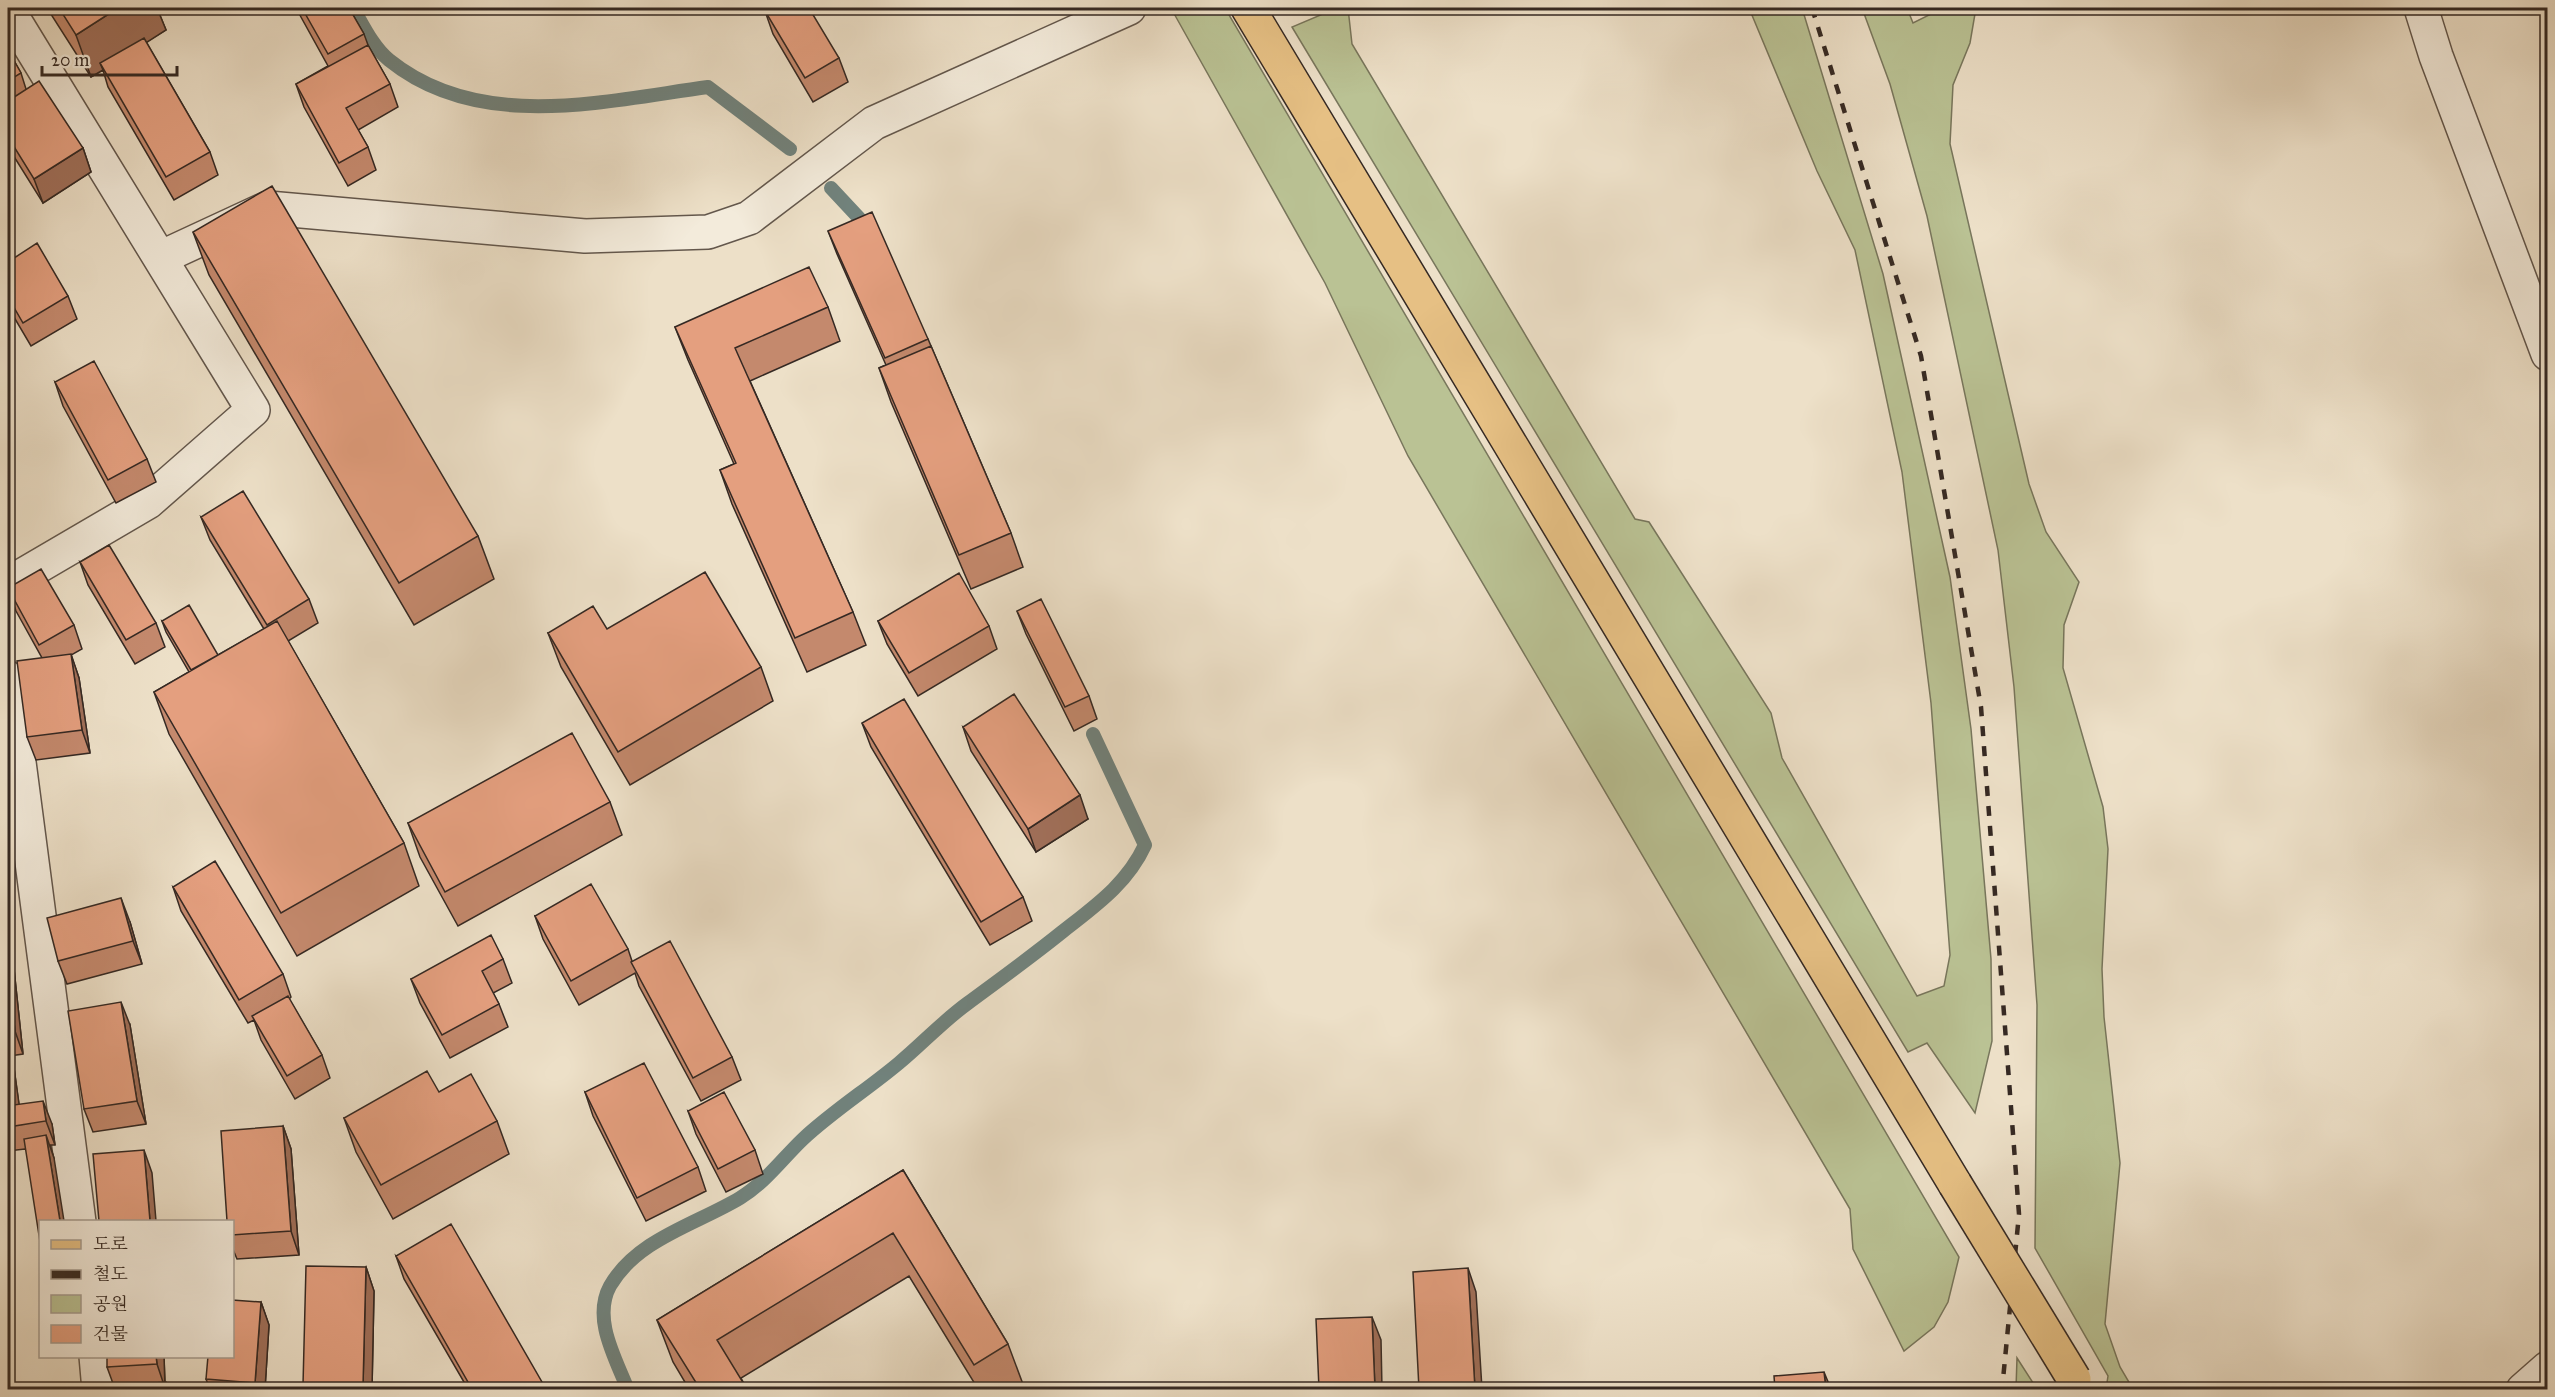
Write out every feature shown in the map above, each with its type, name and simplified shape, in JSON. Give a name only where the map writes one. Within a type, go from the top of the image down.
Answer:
[{"type":"main road","points":[[1248,8],[1955,1184],[2078,1384]]},
{"type":"street","points":[[160,258],[268,208],[585,236],[708,232],[749,218],[874,123],[1128,8]]},
{"type":"street","points":[[2421,8],[2440,67],[2547,354]]},
{"type":"street","points":[[8,9],[253,410],[148,502],[8,584]]},
{"type":"street","points":[[8,678],[79,1220]]},
{"type":"street","points":[[96,1358],[99,1389]]},
{"type":"street","points":[[2523,1389],[2547,1368]]},
{"type":"green space","points":[[1177,8],[1225,8],[1959,1257],[1948,1302],[1934,1327],[1904,1351],[1853,1249],[1850,1209],[1408,456],[1325,283],[1172,10]]},
{"type":"green space","points":[[1337,8],[1348,8],[1352,44],[1635,519],[1649,522],[1771,713],[1782,758],[1917,996],[1944,986],[1950,955],[1931,703],[1902,472],[1855,250],[1817,171],[1749,8],[1802,8],[1883,274],[1950,577],[1971,729],[1991,959],[1992,1041],[1975,1113],[1927,1043],[1908,1052],[1292,27]]},
{"type":"green space","points":[[1862,8],[1907,8],[1913,23],[1943,8],[1976,8],[1970,43],[1953,85],[1950,144],[2029,484],[2046,532],[2079,582],[2064,625],[2063,668],[2103,807],[2108,849],[2102,969],[2104,1017],[2120,1163],[2105,1324],[2120,1367],[2133,1389],[2106,1389],[2108,1376],[2035,1248],[2037,1005],[2014,687],[1998,550],[1927,216],[1890,84]]},
{"type":"green space","points":[[2017,1358],[2037,1389],[2016,1389]]},
{"type":"building","points":[[59,8],[118,8],[76,35]]},
{"type":"building","points":[[302,8],[349,8],[364,34],[328,54]]},
{"type":"building","points":[[771,8],[809,8],[839,58],[805,78],[765,11]]},
{"type":"building","points":[[144,38],[210,152],[166,177],[100,63]]},
{"type":"building","points":[[368,45],[390,84],[346,108],[368,147],[339,163],[296,84]]},
{"type":"building","points":[[8,50],[21,73],[8,81]]},
{"type":"building","points":[[39,81],[83,148],[34,179],[8,137],[8,101]]},
{"type":"building","points":[[272,186],[478,536],[399,583],[193,232]]},
{"type":"building","points":[[872,212],[928,339],[885,358],[828,231]]},
{"type":"building","points":[[37,243],[68,296],[23,323],[8,297],[8,262]]},
{"type":"building","points":[[809,267],[828,307],[735,348],[853,612],[795,638],[720,470],[736,463],[675,327]]},
{"type":"building","points":[[931,346],[1011,533],[959,555],[879,368]]},
{"type":"building","points":[[94,361],[147,459],[108,480],[55,382]]},
{"type":"building","points":[[243,491],[309,599],[267,625],[201,517]]},
{"type":"building","points":[[109,545],[156,623],[126,640],[80,562]]},
{"type":"building","points":[[41,569],[74,625],[39,645],[8,588]]},
{"type":"building","points":[[705,572],[761,667],[618,752],[548,633],[593,606],[607,629]]},
{"type":"building","points":[[959,573],[989,626],[909,673],[878,621]]},
{"type":"building","points":[[1041,599],[1089,696],[1065,707],[1017,611]]},
{"type":"building","points":[[189,605],[218,655],[191,670],[162,621]]},
{"type":"building","points":[[277,621],[404,843],[281,913],[154,692]]},
{"type":"building","points":[[71,654],[82,730],[27,737],[17,661]]},
{"type":"building","points":[[1014,694],[1080,795],[1028,829],[963,727]]},
{"type":"building","points":[[904,699],[1023,897],[981,922],[862,723]]},
{"type":"building","points":[[572,733],[610,802],[445,892],[408,823]]},
{"type":"building","points":[[215,861],[283,974],[239,1000],[173,887]]},
{"type":"building","points":[[591,884],[628,949],[571,981],[535,916]]},
{"type":"building","points":[[121,898],[133,941],[58,961],[47,918]]},
{"type":"building","points":[[491,935],[503,959],[482,971],[499,1004],[442,1035],[411,979]]},
{"type":"building","points":[[670,941],[732,1057],[693,1078],[631,962]]},
{"type":"building","points":[[8,967],[15,1031],[8,1032]]},
{"type":"building","points":[[288,996],[322,1055],[287,1076],[252,1016]]},
{"type":"building","points":[[121,1002],[137,1101],[84,1109],[68,1011]]},
{"type":"building","points":[[8,1061],[14,1105],[43,1101],[46,1121],[8,1127]]},
{"type":"building","points":[[644,1063],[698,1167],[637,1198],[585,1092]]},
{"type":"building","points":[[427,1071],[439,1092],[471,1074],[497,1121],[381,1185],[344,1118]]},
{"type":"building","points":[[724,1092],[755,1150],[718,1169],[688,1111]]},
{"type":"building","points":[[283,1126],[291,1231],[234,1235],[234,1220],[227,1220],[221,1131]]},
{"type":"building","points":[[46,1135],[60,1220],[39,1220],[39,1236],[24,1139]]},
{"type":"building","points":[[144,1150],[150,1220],[99,1220],[93,1154]]},
{"type":"building","points":[[903,1170],[1008,1344],[974,1365],[893,1233],[717,1340],[747,1389],[700,1389],[657,1320]]},
{"type":"building","points":[[451,1224],[546,1389],[472,1389],[396,1256]]},
{"type":"building","points":[[306,1266],[366,1267],[363,1386],[303,1385]]},
{"type":"building","points":[[1468,1268],[1475,1389],[1419,1389],[1413,1272]]},
{"type":"building","points":[[234,1300],[261,1302],[255,1383],[206,1379],[208,1358],[234,1358]]},
{"type":"building","points":[[1372,1317],[1375,1389],[1319,1389],[1316,1319]]},
{"type":"building","points":[[107,1358],[156,1358],[157,1364],[107,1367]]},
{"type":"building","points":[[1824,1372],[1826,1389],[1775,1389],[1774,1376]]},
{"type":"building","points":[[166,1382],[166,1389],[116,1389],[116,1386]]},
{"type":"waterway","points":[[353,8],[373,42],[389,60],[424,83],[462,97],[502,104],[543,106],[585,104],[708,87],[790,149]]},
{"type":"waterway","points":[[831,188],[859,218]]},
{"type":"waterway","points":[[628,1390],[612,1352],[604,1312],[605,1299],[610,1286],[622,1270],[652,1244],[749,1192],[814,1129],[899,1063],[959,1010],[1086,913],[1120,883],[1138,859],[1145,845],[1093,734]]},
{"type":"railway","points":[[1812,8],[1921,356],[1981,707],[2019,1214],[2002,1390]]}]
